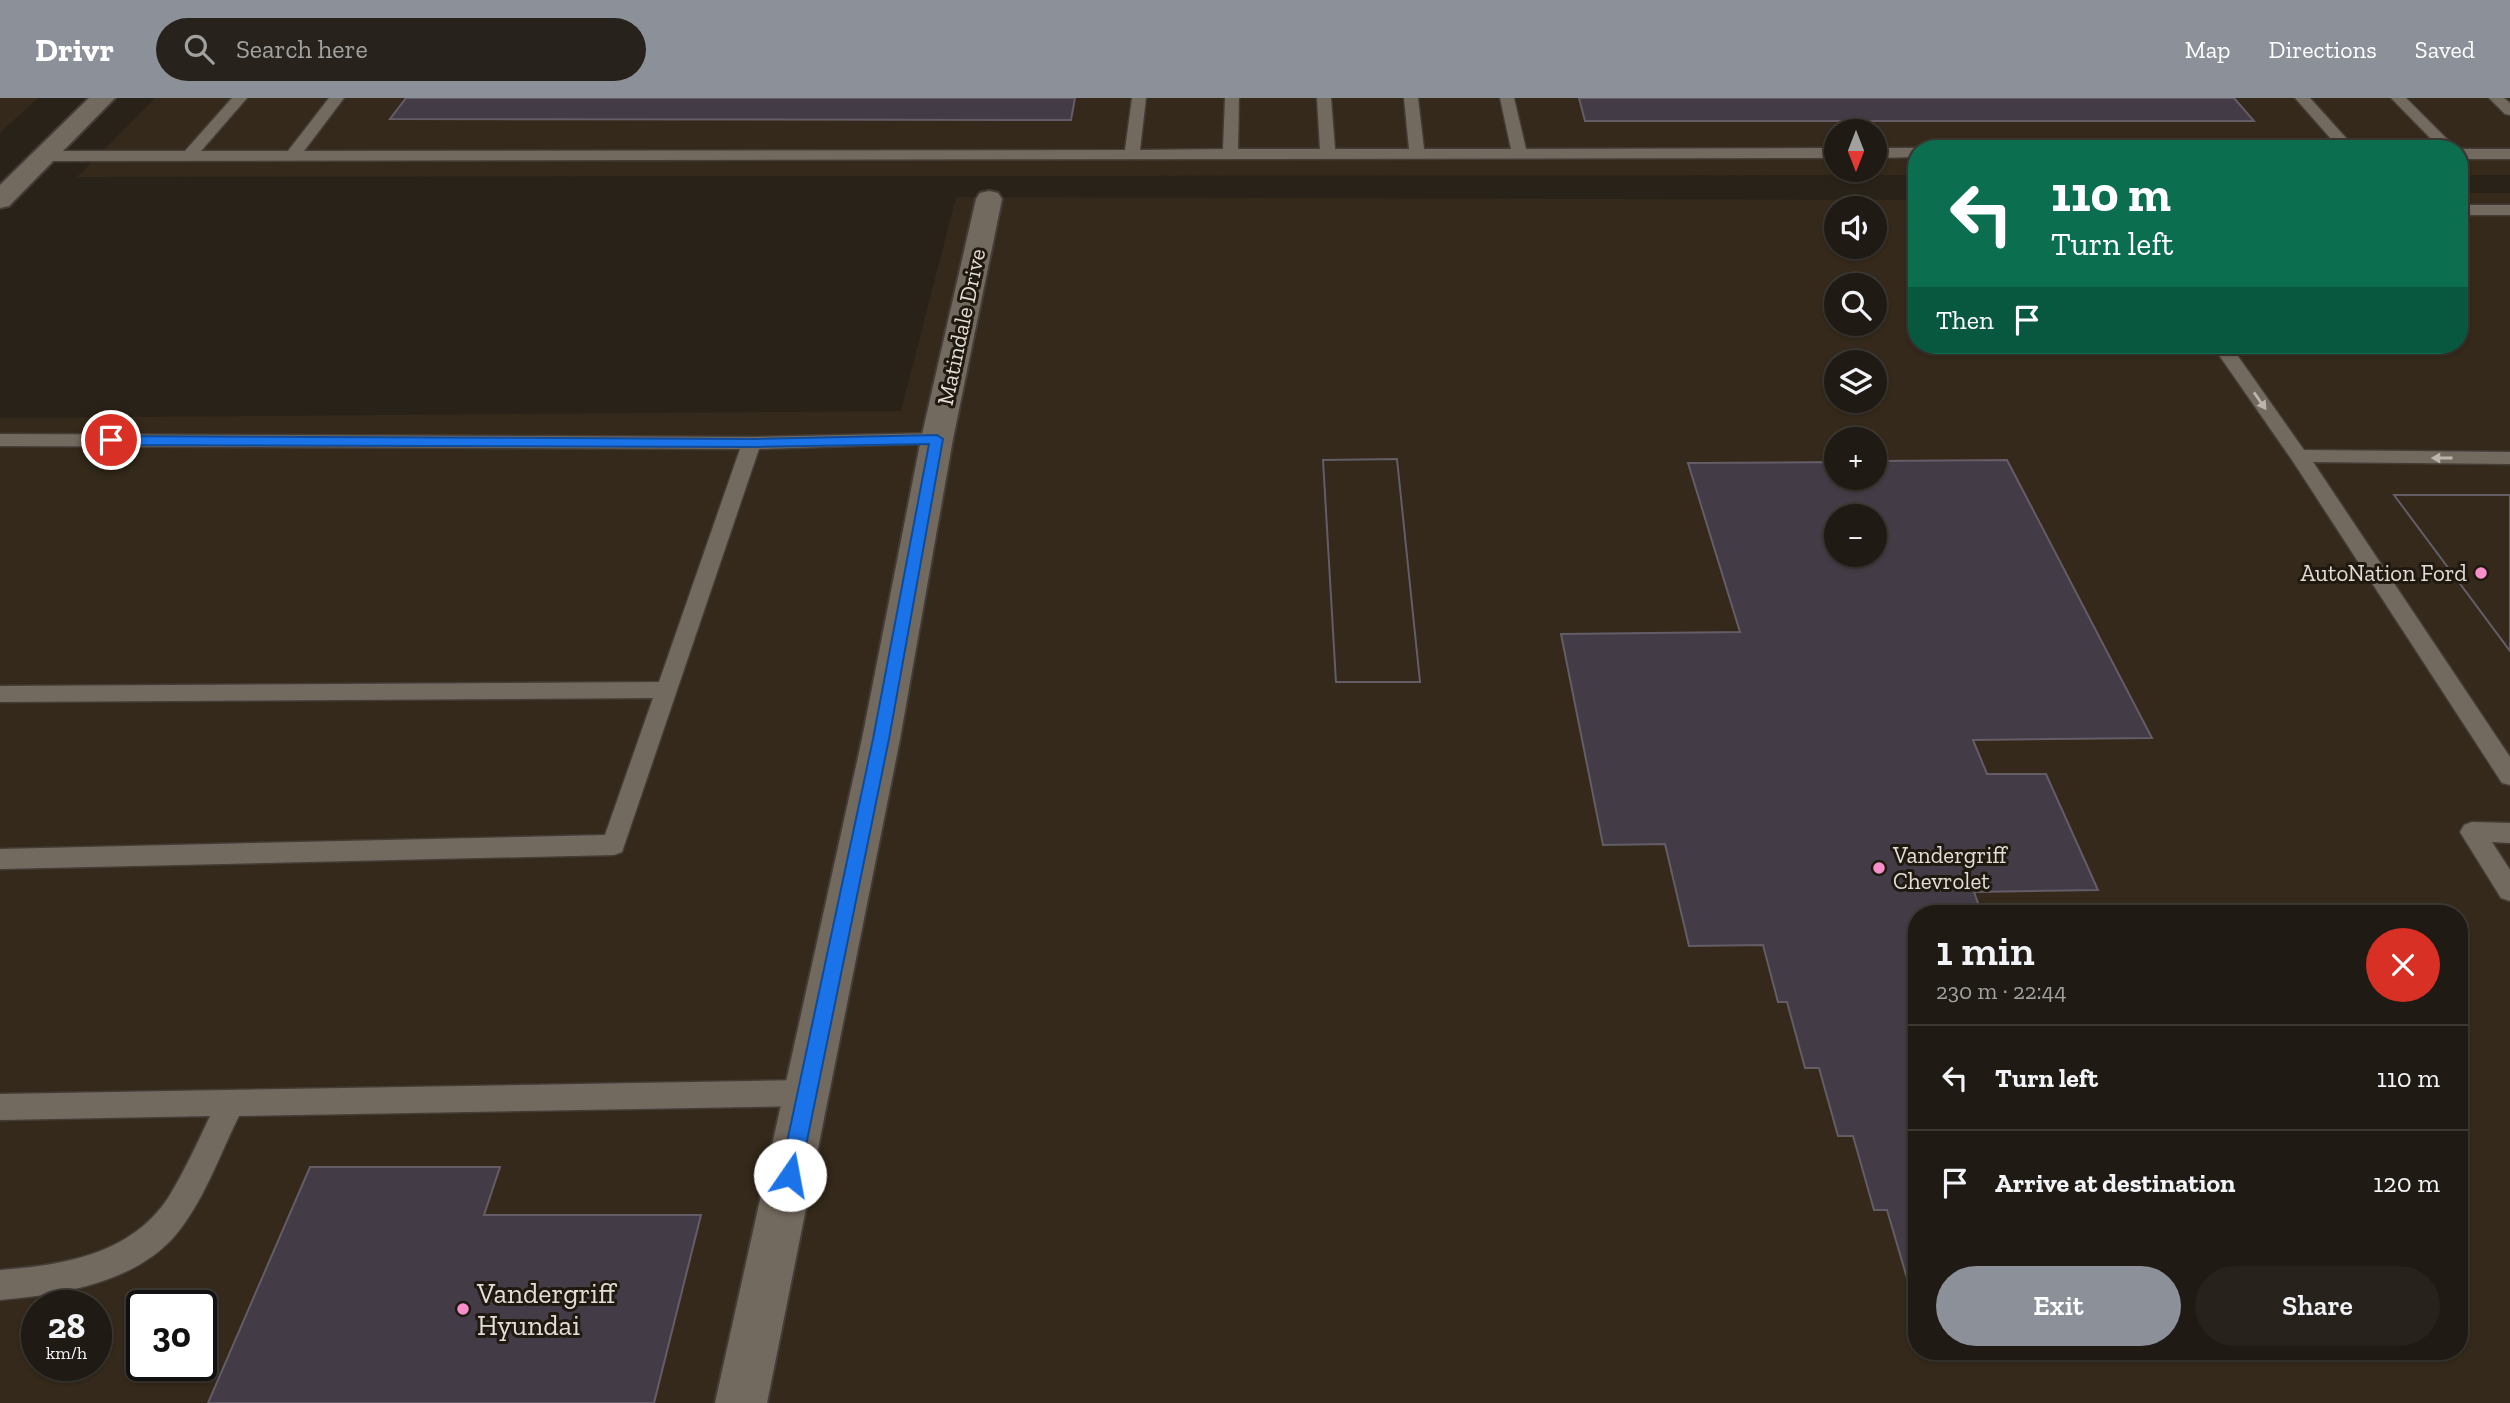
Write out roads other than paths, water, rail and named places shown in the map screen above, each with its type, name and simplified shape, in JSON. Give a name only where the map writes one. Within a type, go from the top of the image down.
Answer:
[{"type":"street","points":[[0,200],[103,98]]},
{"type":"street","name":"Matindale Drive","points":[[741,1403],[881,739],[937,439],[989,199]]},
{"type":"lane","points":[[189,156],[240,98]]},
{"type":"lane","points":[[293,155],[337,98]]},
{"type":"lane","points":[[1132,153],[1139,98]]},
{"type":"lane","points":[[1230,153],[1232,98]]},
{"type":"lane","points":[[1324,98],[1328,152]]},
{"type":"lane","points":[[1411,98],[1417,152]]},
{"type":"lane","points":[[1507,98],[1519,153]]},
{"type":"lane","points":[[2302,98],[2341,140]]},
{"type":"lane","points":[[2398,98],[2441,140]]},
{"type":"lane","points":[[2496,98],[2510,111]]},
{"type":"lane","points":[[45,156],[1824,153]]},
{"type":"lane","points":[[1887,153],[1908,153]]},
{"type":"lane","points":[[2468,154],[2510,154]]},
{"type":"lane","points":[[2468,210],[2510,210]]},
{"type":"lane","points":[[2227,354],[2299,456],[2510,776]]},
{"type":"lane","points":[[0,440],[752,443],[937,439]]},
{"type":"lane","points":[[0,859],[614,845],[752,443]]},
{"type":"lane","points":[[2299,456],[2510,458]]},
{"type":"lane","points":[[0,694],[667,690]]},
{"type":"lane","points":[[2510,833],[2472,832],[2510,891]]},
{"type":"lane","points":[[0,1107],[807,1093]]},
{"type":"lane","points":[[0,1285],[87,1272],[142,1247],[176,1211],[231,1103]]},
{"type":"place","name":"AutoNation Ford","points":[[2481,573]]},
{"type":"place","name":"Vandergriff Chevrolet","points":[[1879,868]]},
{"type":"place","name":"Vandergriff Hyundai","points":[[463,1309]]}]
